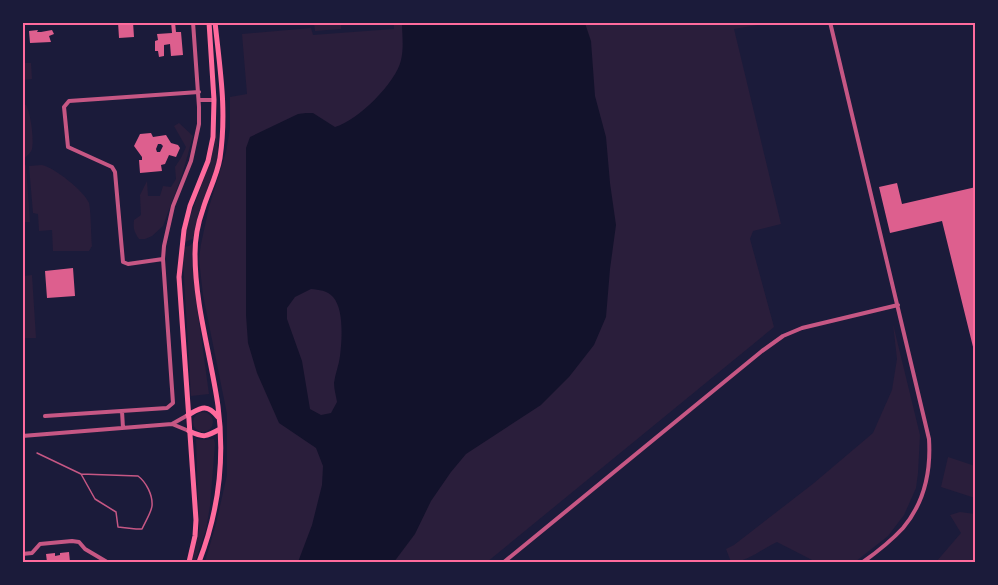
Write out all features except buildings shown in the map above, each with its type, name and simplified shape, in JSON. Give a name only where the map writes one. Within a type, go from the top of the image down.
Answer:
[{"type":"main road","points":[[189,562],[196,528],[179,277],[184,230],[190,206],[208,161],[213,137],[214,100],[209,22]]},
{"type":"main road","points":[[199,562],[210,529],[220,471],[218,405],[198,295],[195,252],[202,210],[220,160],[223,136],[223,87],[215,22]]},
{"type":"main road","points":[[188,416],[206,407],[219,418]]},
{"type":"main road","points":[[189,431],[206,436],[220,429]]},
{"type":"street","points":[[45,416],[167,408],[173,403],[164,246],[173,206],[191,161],[199,124],[199,92],[193,22]]},
{"type":"street","points":[[830,22],[927,427],[930,451],[924,490],[911,517],[897,534],[863,562]]},
{"type":"street","points":[[164,260],[128,264],[123,262],[115,172],[112,167],[68,147],[64,107],[69,101],[199,92]]},
{"type":"street","points":[[199,100],[214,100]]},
{"type":"street","points":[[504,562],[783,336],[808,325],[898,305]]},
{"type":"street","points":[[122,411],[123,428]]},
{"type":"street","points":[[22,436],[172,424],[188,416]]},
{"type":"street","points":[[172,424],[189,431]]},
{"type":"street","points":[[22,554],[32,553],[40,544],[72,541],[80,542],[85,549],[107,562]]},
{"type":"lane","points":[[37,453],[81,474],[138,476],[144,481],[152,506],[142,529],[118,527],[116,512],[95,499],[81,474]]},
{"type":"shaded area","points":[[394,22],[764,23],[734,29],[781,224],[753,231],[750,239],[774,327],[487,562],[205,562],[227,475],[227,414],[203,295],[199,259],[209,207],[226,152],[230,128],[230,97],[247,94],[242,34],[311,28],[313,35],[394,29]]},
{"type":"shaded area","points":[[314,23],[341,23],[341,29],[315,31]]},
{"type":"shaded area","points":[[402,23],[585,23],[591,41],[595,96],[606,137],[616,225],[606,317],[594,345],[569,377],[541,405],[466,454],[431,501],[415,534],[394,562],[298,562],[312,525],[322,485],[323,466],[316,448],[279,423],[257,373],[248,343],[246,148],[250,137],[298,114],[313,113],[335,127],[364,109],[384,90],[398,69],[402,51]],"holes":[[[311,289],[326,292],[333,297],[337,302],[341,325],[340,356],[334,383],[337,402],[331,413],[321,415],[310,409],[302,361],[287,319],[287,308],[295,297]]]},
{"type":"shaded area","points":[[23,63],[31,63],[32,79],[23,80]]},
{"type":"shaded area","points":[[23,105],[26,105],[29,114],[33,139],[31,151],[23,159]]},
{"type":"shaded area","points":[[179,123],[193,136],[182,175],[163,226],[152,236],[139,239],[134,230],[134,220],[141,215],[140,195],[147,181],[148,196],[160,196],[163,186],[171,187],[176,179],[175,167],[186,147],[174,126]]},
{"type":"shaded area","points":[[217,131],[218,157],[215,171],[195,238],[185,242],[185,230],[211,159]]},
{"type":"shaded area","points":[[26,165],[30,222],[23,222],[23,166]]},
{"type":"shaded area","points":[[42,165],[68,181],[81,192],[89,203],[92,246],[89,251],[53,251],[52,230],[39,231],[38,214],[33,213],[29,166]]},
{"type":"shaded area","points":[[194,242],[192,261],[209,394],[191,396],[183,260],[184,247]]},
{"type":"shaded area","points":[[32,275],[36,338],[23,338],[23,276]]},
{"type":"shaded area","points":[[893,324],[920,435],[916,488],[904,515],[888,536],[855,562],[816,562],[777,542],[748,558],[731,562],[726,549],[814,483],[873,433],[892,390],[897,359]]},
{"type":"shaded area","points":[[199,412],[207,412],[213,418],[213,426],[207,432],[199,432],[193,426],[193,418]]},
{"type":"shaded area","points":[[196,439],[214,439],[215,444],[206,530],[195,562],[192,562],[199,530]]},
{"type":"shaded area","points":[[948,457],[975,466],[975,498],[941,487]]},
{"type":"shaded area","points":[[960,512],[975,514],[976,558],[972,562],[936,562],[961,533],[950,515]]}]
